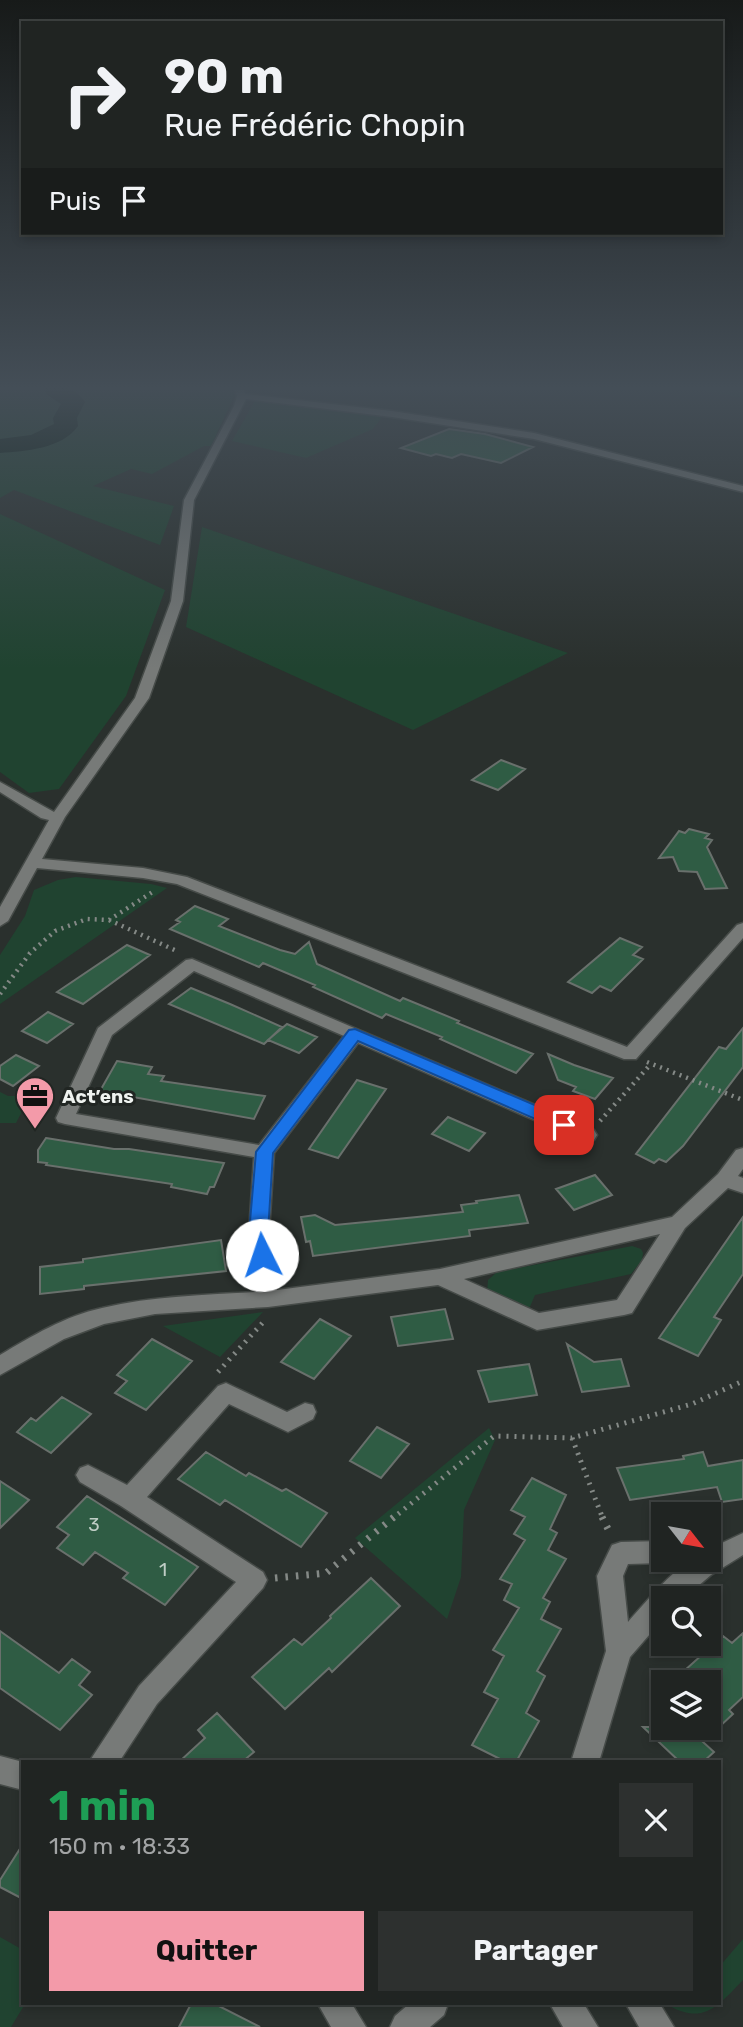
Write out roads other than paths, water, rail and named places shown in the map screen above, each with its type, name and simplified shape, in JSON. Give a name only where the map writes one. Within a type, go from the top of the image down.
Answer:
[{"type":"street","points":[[0,922],[58,817],[142,698],[177,601],[189,500],[198,480]]},
{"type":"street","points":[[706,480],[743,489]]},
{"type":"street","points":[[0,786],[46,815],[58,817]]},
{"type":"street","points":[[34,863],[172,878],[205,888],[630,1055],[743,928]]},
{"type":"street","points":[[264,1152],[65,1118],[104,1032],[192,964],[587,1135]]},
{"type":"street","points":[[276,1298],[259,1233],[264,1152],[355,1034]]},
{"type":"street","points":[[440,1278],[537,1322],[624,1307],[678,1223],[734,1183],[743,1155]]},
{"type":"street","points":[[0,1366],[57,1333],[101,1316],[155,1306],[276,1298],[440,1278],[678,1223]]},
{"type":"street","points":[[130,1499],[226,1392],[288,1423],[305,1412]]},
{"type":"street","points":[[88,1475],[130,1499],[254,1580],[148,1695],[104,1760]]},
{"type":"street","points":[[679,1586],[726,1549]]},
{"type":"street","points":[[619,1651],[610,1576],[621,1553],[651,1552]]},
{"type":"street","points":[[585,1760],[619,1651],[651,1615]]},
{"type":"street","points":[[0,1770],[21,1775]]},
{"type":"street","points":[[334,2005],[350,2027]]},
{"type":"street","points":[[406,2027],[432,2005]]},
{"type":"street","points":[[566,2005],[582,2027]]},
{"type":"street","points":[[642,2005],[658,2027]]},
{"type":"place","name":"Act’ens","points":[[35,1130]]}]
